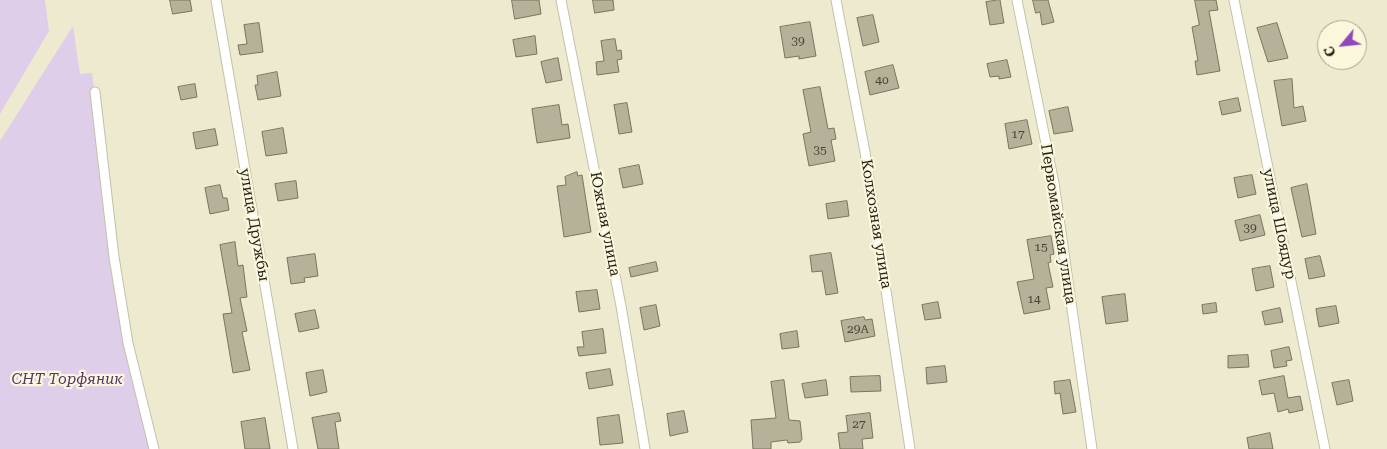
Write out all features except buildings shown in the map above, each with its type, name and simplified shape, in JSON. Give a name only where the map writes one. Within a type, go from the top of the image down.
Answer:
[{"type":"street","name":"улица Дружбы","points":[[216,0],[293,449]]},
{"type":"street","name":"Южная улица","points":[[561,0],[621,306],[646,449]]},
{"type":"street","name":"Колхозная улица","points":[[836,0],[865,152],[910,449]]},
{"type":"street","name":"Первомайская улица","points":[[1017,0],[1054,183],[1092,449]]},
{"type":"street","name":"улица Шоядур","points":[[1234,0],[1325,449]]},
{"type":"street","points":[[94,92],[114,257],[128,343],[154,449]]},
{"type":"green space","points":[[0,0],[45,0],[49,31],[0,114]]},
{"type":"green space","name":"СНТ Торфяник","points":[[73,26],[80,74],[92,73],[114,257],[154,449],[0,449],[0,141]]}]
